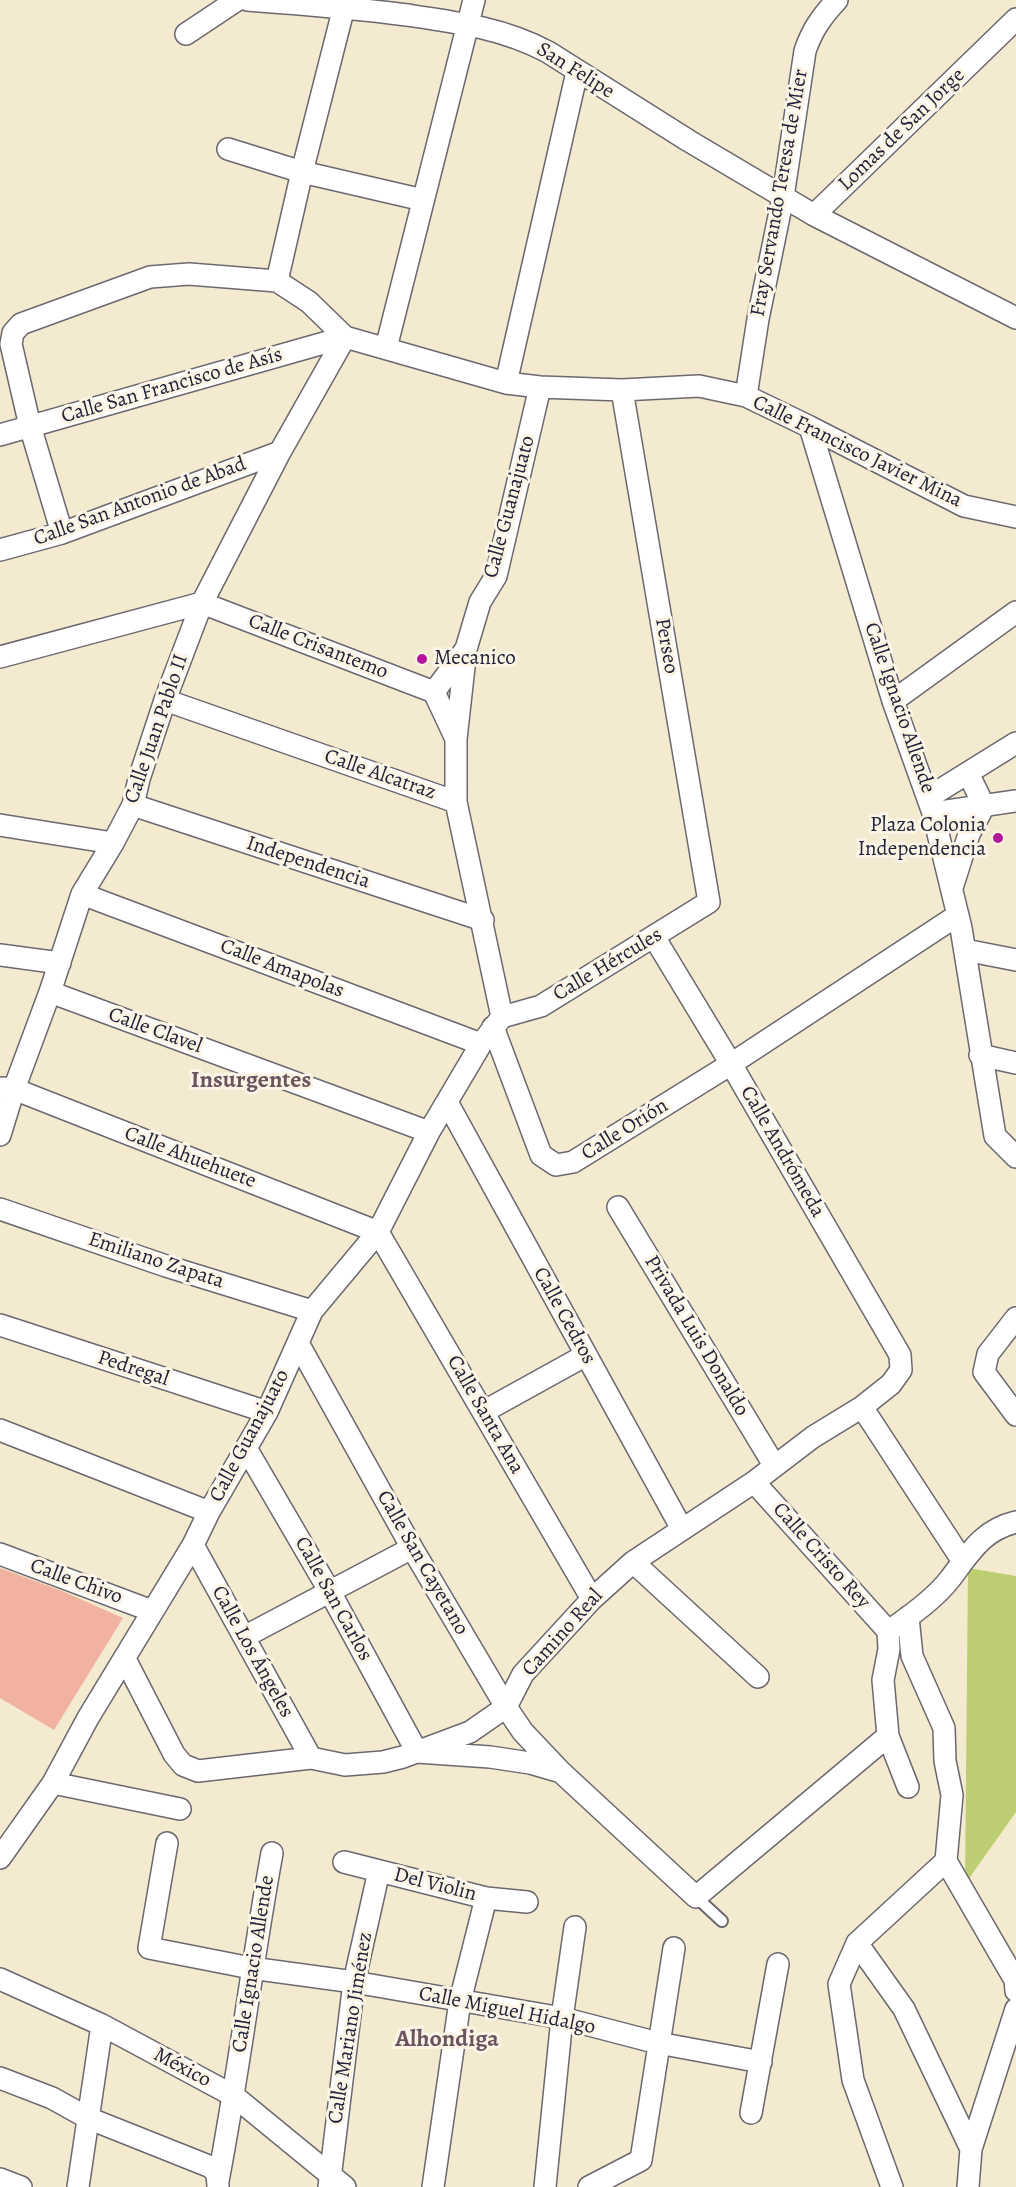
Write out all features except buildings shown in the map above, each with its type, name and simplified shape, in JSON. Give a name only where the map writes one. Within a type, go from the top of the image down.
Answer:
[{"type":"street","points":[[186,34],[237,0]]},
{"type":"street","name":"San Felipe","points":[[247,0],[344,7],[467,24],[525,40],[783,197]]},
{"type":"street","points":[[386,348],[474,0]]},
{"type":"street","name":"Fray Servando Teresa de Mier","points":[[746,396],[758,319],[783,197],[805,51],[810,34],[821,17],[837,0]]},
{"type":"street","points":[[277,282],[344,7]]},
{"type":"street","name":"Lomas de San Jorge","points":[[814,215],[1016,19]]},
{"type":"street","points":[[506,383],[577,72]]},
{"type":"street","points":[[228,150],[302,172],[423,200]]},
{"type":"street","points":[[783,197],[1016,318]]},
{"type":"street","points":[[62,533],[30,426],[11,344],[13,333],[21,324],[150,277],[189,274],[277,282],[309,302],[345,337]]},
{"type":"street","name":"Calle Francisco Javier Mina","points":[[345,337],[506,383],[540,387],[622,390],[699,386],[746,396],[964,506],[1015,513]]},
{"type":"street","name":"Calle San Francisco de Asís","points":[[0,435],[345,337]]},
{"type":"street","name":"Calle Juan Pablo II","points":[[0,1135],[7,1088],[50,993],[82,894],[114,843],[133,805],[139,779],[165,700],[202,603],[279,452],[345,337]]},
{"type":"street","name":"Calle Guanajuato","points":[[456,802],[456,739],[466,649],[480,602],[496,576],[540,387]]},
{"type":"street","name":"Perseo","points":[[622,390],[709,902]]},
{"type":"street","name":"Calle Ignacio Allende","points":[[810,427],[893,701],[931,805],[965,950],[980,1055],[995,1136],[1016,1157]]},
{"type":"street","name":"Calle San Antonio de Abad","points":[[0,550],[62,533],[279,452]]},
{"type":"street","points":[[0,657],[202,603]]},
{"type":"street","name":"Calle Crisantemo","points":[[202,603],[434,692]]},
{"type":"street","points":[[893,701],[1016,612]]},
{"type":"street","points":[[456,739],[434,692],[466,649]]},
{"type":"street","name":"Calle Alcatraz","points":[[165,700],[456,802],[483,920],[492,1029]]},
{"type":"street","points":[[931,805],[968,773],[1016,743]]},
{"type":"street","points":[[968,773],[984,806]]},
{"type":"street","points":[[931,805],[984,806],[1016,801]]},
{"type":"street","name":"Independencia","points":[[133,805],[483,920]]},
{"type":"street","points":[[952,889],[969,834],[984,806]]},
{"type":"street","points":[[0,825],[114,843]]},
{"type":"street","name":"Calle Amapolas","points":[[82,894],[492,1029]]},
{"type":"street","name":"Calle Hércules","points":[[492,1029],[541,1006],[709,902]]},
{"type":"street","name":"Calle Orión","points":[[492,1029],[541,1155],[556,1165],[573,1162],[730,1064],[958,915]]},
{"type":"street","name":"Calle Andrómeda","points":[[654,937],[900,1354],[901,1370]]},
{"type":"street","points":[[965,950],[1016,960]]},
{"type":"street","points":[[0,955],[60,963]]},
{"type":"street","name":"Calle Clavel","points":[[50,993],[429,1132]]},
{"type":"street","name":"Calle Guanajuato","points":[[0,1858],[53,1783],[88,1718],[193,1545],[209,1512],[267,1412],[312,1311],[378,1232],[429,1132],[492,1029]]},
{"type":"street","points":[[980,1055],[1016,1063]]},
{"type":"street","name":"Calle Ahuehuete","points":[[7,1088],[378,1232]]},
{"type":"street","name":"Calle Cedros","points":[[447,1102],[682,1529]]},
{"type":"street","name":"Privada Luis Donaldo","points":[[618,1207],[774,1465]]},
{"type":"street","name":"Emiliano Zapata","points":[[0,1209],[166,1266],[312,1311]]},
{"type":"street","name":"Calle Santa Ana","points":[[378,1232],[592,1599]]},
{"type":"street","points":[[1014,1411],[984,1372],[988,1354],[1016,1318]]},
{"type":"street","name":"Pedregal","points":[[0,1325],[267,1412]]},
{"type":"street","name":"Calle San Cayetano","points":[[298,1343],[412,1548],[523,1732],[561,1772],[696,1897]]},
{"type":"street","points":[[483,1412],[586,1355]]},
{"type":"street","name":"Camino Real","points":[[125,1659],[174,1755],[183,1765],[198,1771],[311,1758],[345,1765],[383,1762],[417,1752],[470,1731],[506,1707],[523,1674],[592,1599],[633,1562],[754,1482],[813,1437],[862,1407],[891,1384],[901,1370]]},
{"type":"street","points":[[862,1407],[963,1560]]},
{"type":"street","points":[[0,1430],[209,1512]]},
{"type":"street","name":"Calle San Carlos","points":[[246,1448],[330,1592],[417,1752]]},
{"type":"street","name":"Calle Cristo Rey","points":[[754,1482],[888,1631]]},
{"type":"street","points":[[908,1787],[888,1736],[883,1680],[889,1649],[888,1631],[908,1617],[949,1581],[980,1540],[1016,1522]]},
{"type":"street","name":"Calle Los Ángeles","points":[[193,1545],[311,1758]]},
{"type":"street","points":[[244,1637],[412,1548]]},
{"type":"street","name":"Calle Chivo","points":[[0,1554],[152,1611]]},
{"type":"street","points":[[633,1562],[758,1677]]},
{"type":"street","points":[[908,1617],[912,1656],[944,1728],[945,1761],[952,1795],[946,1861],[1015,1980],[1016,1991]]},
{"type":"street","points":[[696,1897],[888,1736]]},
{"type":"street","name":"Calle San Cayetano","points":[[417,1752],[490,1756],[530,1763],[561,1772]]},
{"type":"street","points":[[53,1783],[180,1809]]},
{"type":"street","name":"Calle Miguel Hidalgo","points":[[167,1843],[149,1948],[251,1968],[354,1982],[562,2018],[658,2043],[761,2062]]},
{"type":"street","name":"Calle Ignacio Allende","points":[[216,2178],[234,2096],[251,1968],[272,1853]]},
{"type":"street","points":[[892,2187],[853,2080],[839,1984],[857,1943],[946,1861]]},
{"type":"street","name":"Del Violin","points":[[344,1862],[486,1898],[527,1902]]},
{"type":"street","name":"Calle Mariano Jiménez","points":[[334,2183],[354,1982],[379,1871]]},
{"type":"street","points":[[433,2187],[460,2001],[486,1898]]},
{"type":"street","points":[[544,2187],[562,2018],[575,1927]]},
{"type":"street","points":[[857,1943],[904,2009],[971,2149]]},
{"type":"street","points":[[589,2187],[641,2160],[674,1948]]},
{"type":"street","points":[[751,2113],[778,1964]]},
{"type":"street","name":"México","points":[[0,1979],[102,2025],[234,2096],[334,2183]]},
{"type":"street","points":[[968,2187],[971,2149],[1016,2009]]},
{"type":"street","points":[[78,2187],[102,2025]]},
{"type":"street","points":[[0,2078],[52,2098],[88,2118],[216,2178]]},
{"type":"street","points":[[0,2179],[21,2187]]},
{"type":"lane","name":"Calle San Cayetano","points":[[696,1897],[722,1921]]},
{"type":"green space","points":[[968,1568],[1016,1576],[1016,1812],[965,1884]]},
{"type":"place","name":"Mecanico","points":[[422,659]]},
{"type":"place","name":"Plaza Colonia Independencia","points":[[998,838]]},
{"type":"district","name":"Insurgentes","points":[[251,1081]]},
{"type":"district","name":"Alhondiga","points":[[447,2040]]}]
